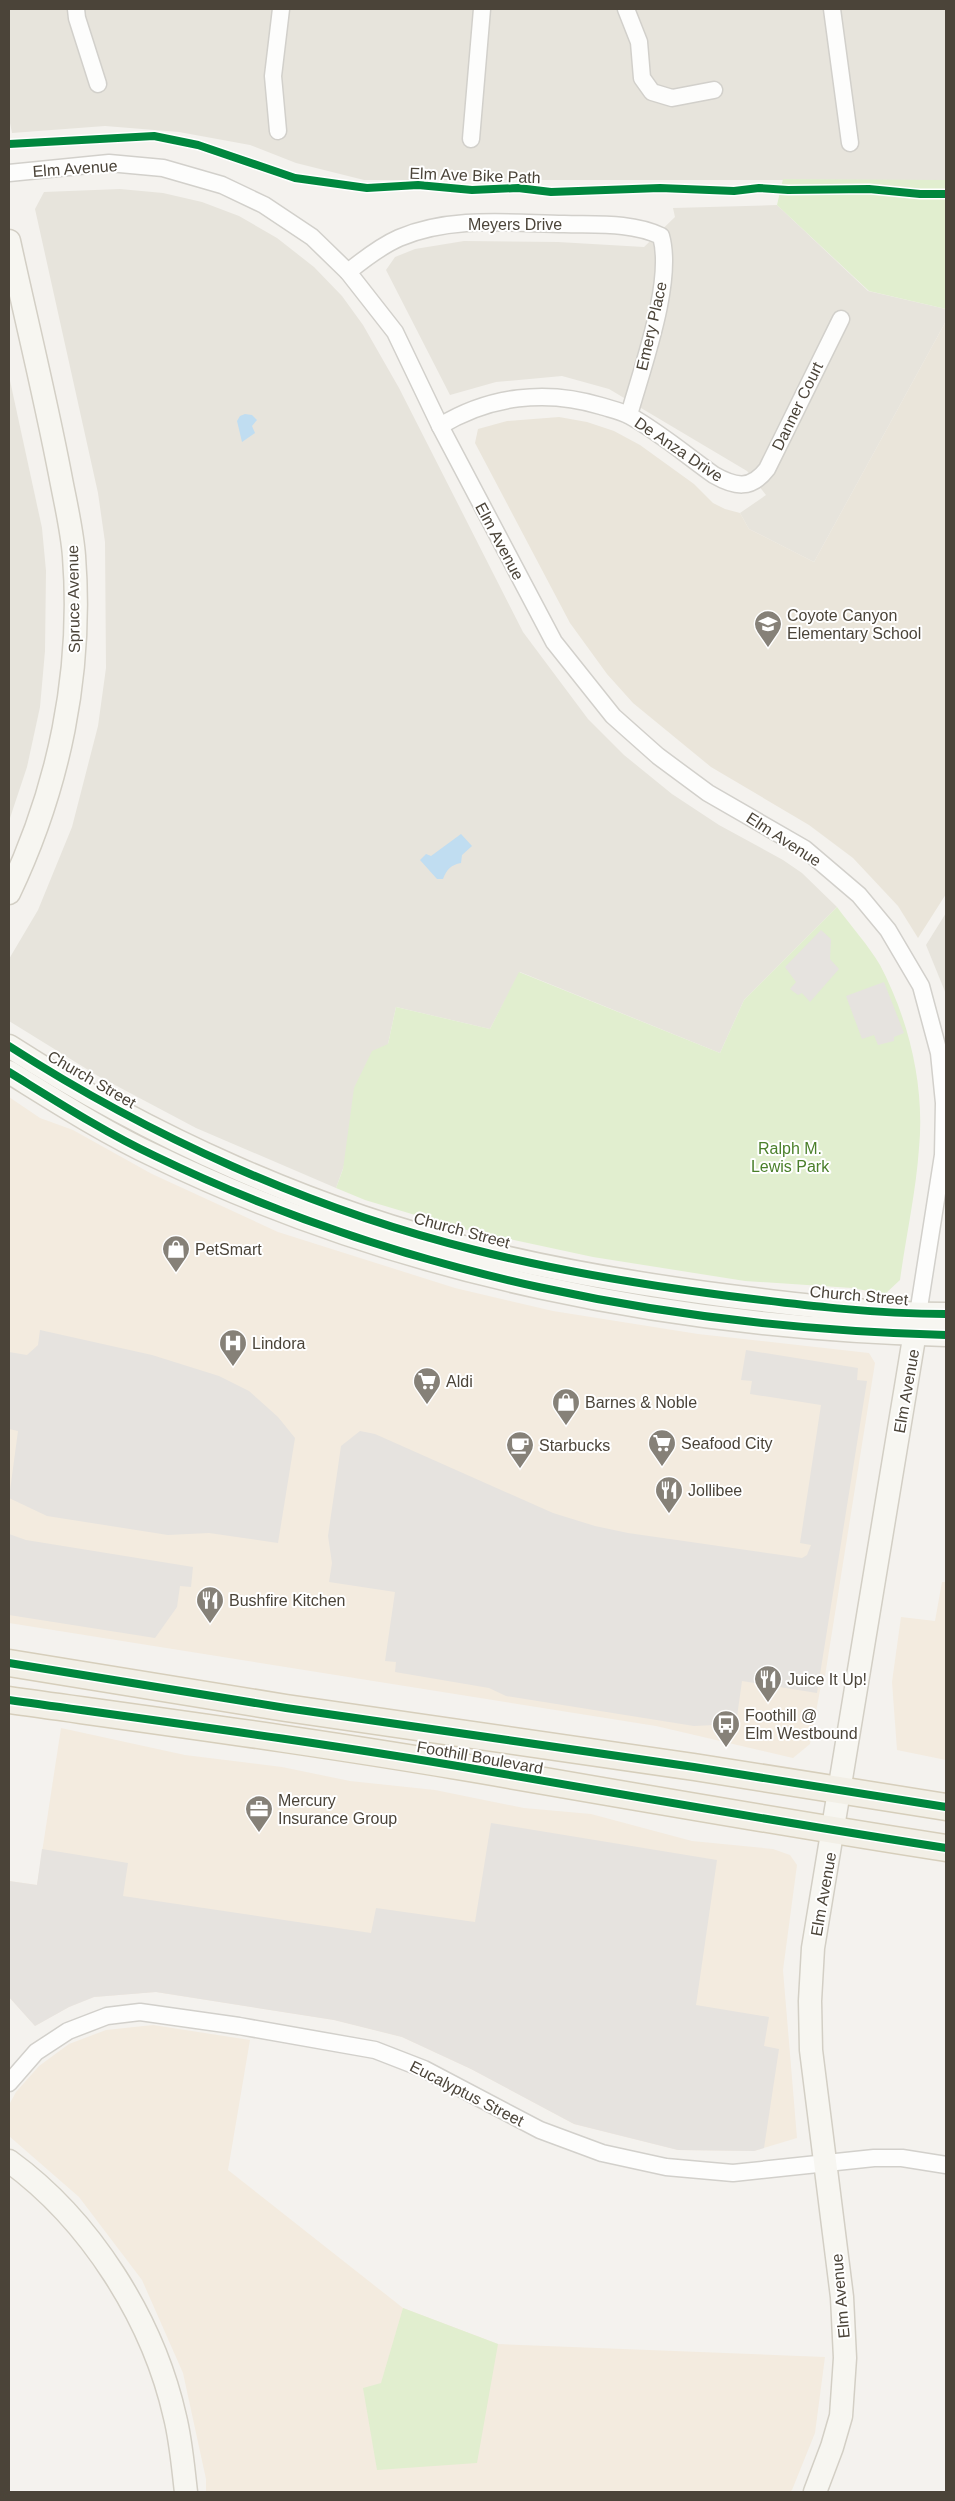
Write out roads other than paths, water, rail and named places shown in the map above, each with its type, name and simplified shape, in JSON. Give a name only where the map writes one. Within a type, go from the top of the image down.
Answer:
[{"type":"main road","name":"Foothill Boulevard","points":[[9,1663],[296,1710],[694,1767],[946,1807]]},
{"type":"main road","name":"Foothill Boulevard","points":[[9,1700],[479,1770],[663,1803],[946,1848]]},
{"type":"street","points":[[76,9],[77,18],[98,84]]},
{"type":"street","points":[[278,131],[273,76],[281,9]]},
{"type":"street","points":[[471,139],[482,9]]},
{"type":"street","points":[[626,9],[639,42],[642,78],[652,92],[672,98],[714,90]]},
{"type":"street","points":[[832,9],[850,143]]},
{"type":"street","name":"Elm Avenue","points":[[9,174],[109,163],[163,168],[214,182],[264,205],[312,237],[348,272],[395,332],[440,426],[554,642],[613,716],[658,756],[708,793],[805,849],[834,872],[859,895],[888,930],[921,986],[940,1053],[944,1103],[942,1155],[917,1324],[813,1948],[810,2001],[811,2050],[842,2297],[845,2386],[837,2432],[815,2492]]},
{"type":"street","name":"Meyers Drive","points":[[348,272],[365,258],[399,238],[435,228],[474,222],[616,225],[647,229],[661,236]]},
{"type":"street","name":"Emery Place","points":[[628,415],[653,326],[662,280],[664,248],[661,236]]},
{"type":"street","name":"Spruce Avenue","points":[[9,242],[54,444],[72,540],[75,616],[75,655],[60,752],[47,800],[31,844],[9,893]]},
{"type":"street","name":"Danner Court","points":[[746,484],[758,481],[767,469],[841,319]]},
{"type":"street","name":"De Anza Drive","points":[[440,426],[458,415],[483,405],[508,399],[548,396],[588,402],[628,415],[714,475],[729,483],[746,484]]},
{"type":"street","name":"Church Street","points":[[9,1046],[52,1074],[149,1127],[312,1210]]},
{"type":"street","name":"Church Street","points":[[9,1072],[68,1109],[154,1156],[312,1210],[474,1250],[579,1272],[917,1324],[946,1335]]},
{"type":"street","name":"Church Street","points":[[917,1324],[946,1314]]},
{"type":"street","name":"Eucalyptus Street","points":[[9,2083],[36,2052],[68,2031],[107,2016],[140,2012],[170,2015],[375,2050],[424,2070],[540,2130],[602,2153],[666,2166],[733,2173],[824,2165],[874,2158],[902,2158],[946,2164]]},
{"type":"street","points":[[9,2161],[32,2178],[79,2227],[119,2280],[150,2339],[175,2417],[186,2492]]},
{"type":"water","points":[[245,414],[252,415],[257,420],[252,426],[255,433],[242,442],[237,421],[240,416]]},
{"type":"water","points":[[461,834],[472,846],[462,855],[461,863],[450,868],[443,879],[437,879],[420,860],[426,854],[431,856]]},
{"type":"place","name":"Coyote Canyon Elementary School","points":[[768,648]]},
{"type":"place","name":"PetSmart","points":[[176,1273]]},
{"type":"place","name":"Lindora","points":[[233,1367]]},
{"type":"place","name":"Aldi","points":[[427,1405]]},
{"type":"place","name":"Barnes & Noble","points":[[566,1426]]},
{"type":"place","name":"Seafood City","points":[[662,1467]]},
{"type":"place","name":"Starbucks","points":[[520,1469]]},
{"type":"place","name":"Jollibee","points":[[669,1514]]},
{"type":"place","name":"Bushfire Kitchen","points":[[210,1624]]},
{"type":"place","name":"Juice It Up!","points":[[768,1703]]},
{"type":"place","name":"Foothill @ Elm Westbound","points":[[726,1748]]},
{"type":"place","name":"Mercury Insurance Group","points":[[259,1833]]},
{"type":"park label","name":"Ralph M. Lewis Park","points":[[790,1157]]}]
